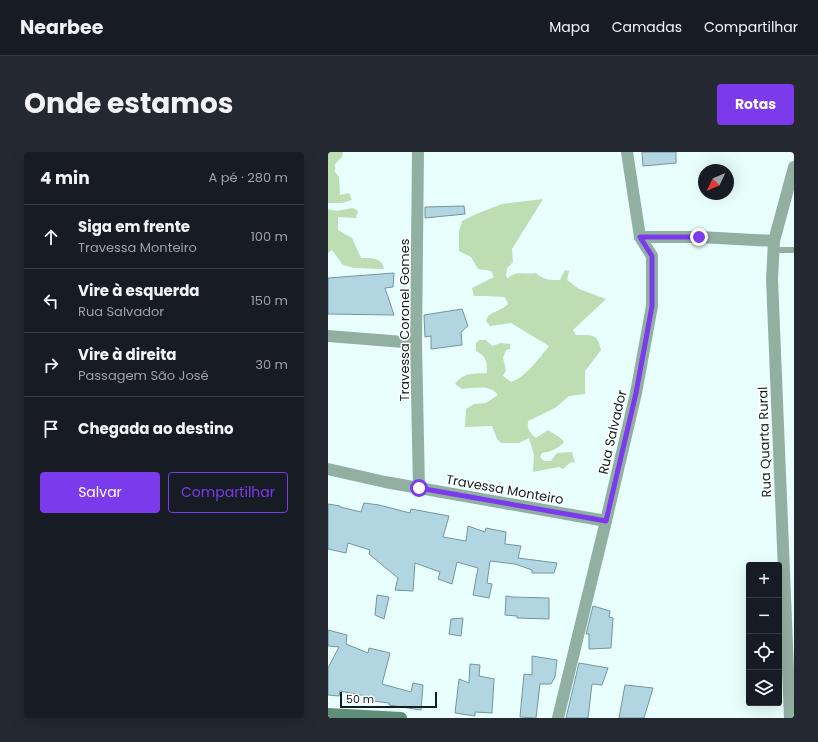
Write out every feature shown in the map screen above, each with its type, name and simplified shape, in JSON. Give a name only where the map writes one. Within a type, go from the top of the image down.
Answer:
[{"type":"street","name":"Travessa Coronel Gomes","points":[[418,152],[416,343],[419,488]]},
{"type":"street","name":"Rua Salvador","points":[[558,718],[636,393],[652,306],[652,256],[640,237],[627,152]]},
{"type":"street","name":"Rua Quarta Rural","points":[[790,718],[772,279],[774,246],[794,167]]},
{"type":"street","points":[[640,237],[699,237],[774,246]]},
{"type":"street","points":[[328,336],[416,343]]},
{"type":"street","name":"Travessa Monteiro","points":[[328,469],[419,488],[606,521]]},
{"type":"street","points":[[328,714],[401,718]]},
{"type":"lane","points":[[774,246],[794,250]]},
{"type":"green space","points":[[328,152],[343,152],[342,157],[335,164],[335,172],[339,177],[340,195],[349,193],[352,200],[342,203],[328,203]]},
{"type":"green space","points":[[543,199],[512,249],[513,262],[507,268],[506,276],[508,278],[517,273],[536,273],[550,280],[560,280],[565,270],[569,271],[567,280],[579,289],[606,299],[573,330],[576,335],[593,336],[600,344],[601,350],[585,371],[585,394],[569,396],[555,408],[528,421],[529,430],[536,438],[548,430],[564,442],[560,446],[548,452],[542,453],[540,457],[544,461],[551,461],[557,453],[572,452],[575,463],[571,462],[563,469],[559,467],[533,472],[534,455],[529,438],[519,443],[501,443],[497,439],[492,426],[465,427],[466,409],[474,404],[486,403],[498,395],[491,389],[462,389],[455,384],[462,377],[473,374],[487,373],[486,360],[476,351],[476,343],[479,340],[486,340],[492,346],[501,343],[510,344],[510,349],[506,350],[503,358],[506,370],[503,376],[511,382],[527,372],[549,346],[511,323],[490,326],[486,321],[488,316],[508,304],[505,297],[474,296],[472,288],[494,277],[491,271],[478,269],[471,257],[459,251],[459,232],[462,221],[476,214],[502,204]]},
{"type":"green space","points":[[353,208],[358,211],[356,218],[338,217],[338,230],[352,238],[361,258],[376,259],[381,262],[384,269],[355,268],[343,265],[332,250],[328,253],[328,209],[336,211]]},
{"type":"building","points":[[642,152],[676,152],[676,163],[643,166]]},
{"type":"building","points":[[464,206],[465,214],[425,218],[425,207]]},
{"type":"building","points":[[394,273],[393,287],[385,288],[394,315],[328,314],[328,278]]},
{"type":"building","points":[[462,309],[468,326],[461,332],[462,345],[431,349],[431,336],[425,337],[424,315]]},
{"type":"building","points":[[364,503],[379,505],[410,513],[411,509],[449,516],[443,537],[466,541],[468,526],[485,532],[486,528],[506,532],[505,544],[521,546],[518,558],[557,563],[554,573],[532,573],[532,570],[515,564],[490,561],[487,583],[492,584],[489,598],[473,595],[478,568],[457,562],[452,584],[438,579],[440,572],[415,563],[413,591],[395,590],[398,578],[369,554],[370,550],[348,543],[346,553],[328,549],[328,504],[361,512]]},
{"type":"building","points":[[377,595],[389,597],[384,619],[375,615]]},
{"type":"building","points":[[506,596],[549,598],[549,619],[517,618],[517,616],[505,615]]},
{"type":"building","points":[[593,606],[610,611],[609,617],[613,618],[611,648],[589,649],[589,634],[586,634]]},
{"type":"building","points":[[463,618],[461,636],[449,634],[451,619]]},
{"type":"building","points":[[328,630],[347,635],[346,644],[368,653],[369,648],[390,653],[382,684],[411,692],[413,683],[423,685],[421,710],[389,705],[389,703],[365,700],[366,696],[340,691],[339,696],[328,695],[328,668],[339,647],[328,646]]},
{"type":"building","points":[[532,656],[557,660],[555,677],[551,684],[540,684],[536,718],[520,717],[524,674],[532,675]]},
{"type":"building","points":[[579,663],[608,668],[602,685],[592,684],[588,718],[566,718]]},
{"type":"building","points":[[470,664],[480,665],[479,676],[494,679],[492,713],[475,712],[475,716],[455,713],[459,679],[469,683]]},
{"type":"building","points":[[625,685],[653,688],[644,718],[619,718]]},
{"type":"route","points":[[419,488],[606,521],[636,393],[652,306],[652,256],[640,237],[699,237]]}]
